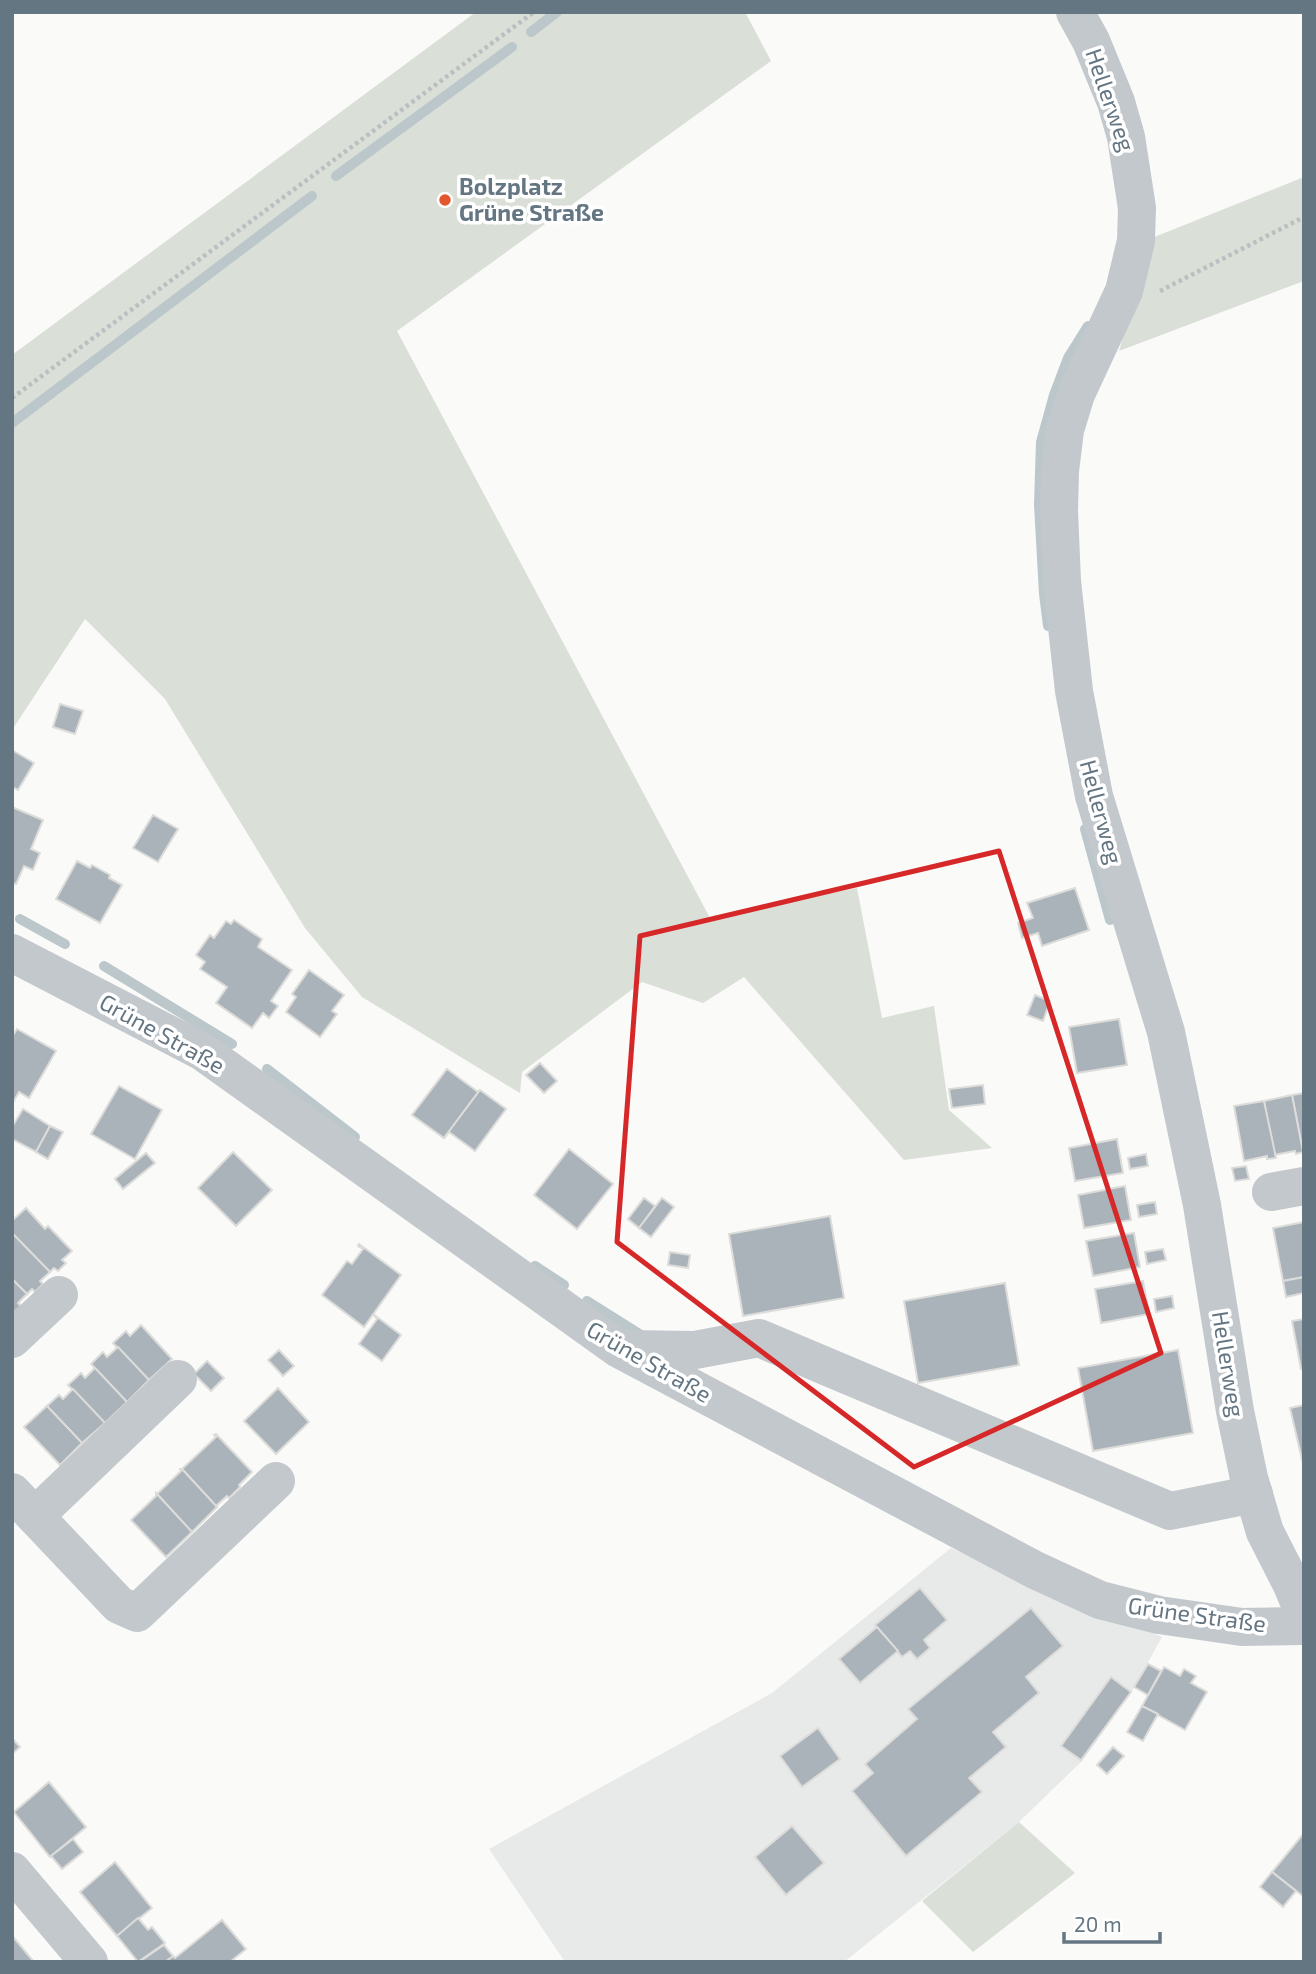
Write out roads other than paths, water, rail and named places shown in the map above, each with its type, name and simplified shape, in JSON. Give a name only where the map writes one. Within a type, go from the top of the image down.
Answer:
[{"type":"street","name":"Hellerweg","points":[[1075,12],[1091,41],[1116,102],[1126,137],[1138,208],[1136,241],[1124,291],[1076,394],[1065,430],[1059,511],[1062,581],[1074,691],[1094,796],[1166,1032],[1202,1205],[1235,1411],[1254,1494],[1265,1532],[1304,1614]]},
{"type":"street","name":"Grüne Straße","points":[[12,953],[202,1052],[619,1349],[1035,1570],[1100,1600],[1159,1615],[1242,1627],[1304,1626]]},
{"type":"street","points":[[12,1339],[59,1295]]},
{"type":"street","points":[[619,1349],[695,1350],[759,1338],[1170,1511],[1254,1494]]},
{"type":"street","points":[[178,1379],[23,1504],[119,1605],[137,1613],[275,1481]]},
{"type":"street","points":[[12,1871],[89,1962]]},
{"type":"waterway","points":[[531,32],[557,12]]},
{"type":"waterway","points":[[336,176],[512,47]]},
{"type":"waterway","points":[[12,423],[312,196]]},
{"type":"waterway","points":[[1048,626],[1039,505],[1041,442],[1068,358],[1088,326]]},
{"type":"waterway","points":[[1085,829],[1110,920]]},
{"type":"waterway","points":[[20,919],[65,944]]},
{"type":"waterway","points":[[104,966],[232,1044]]},
{"type":"waterway","points":[[267,1069],[355,1137]]},
{"type":"waterway","points":[[535,1266],[564,1285]]},
{"type":"waterway","points":[[587,1301],[641,1335]]},
{"type":"place","name":"Bolzplatz Grüne Straße","points":[[445,200]]}]
